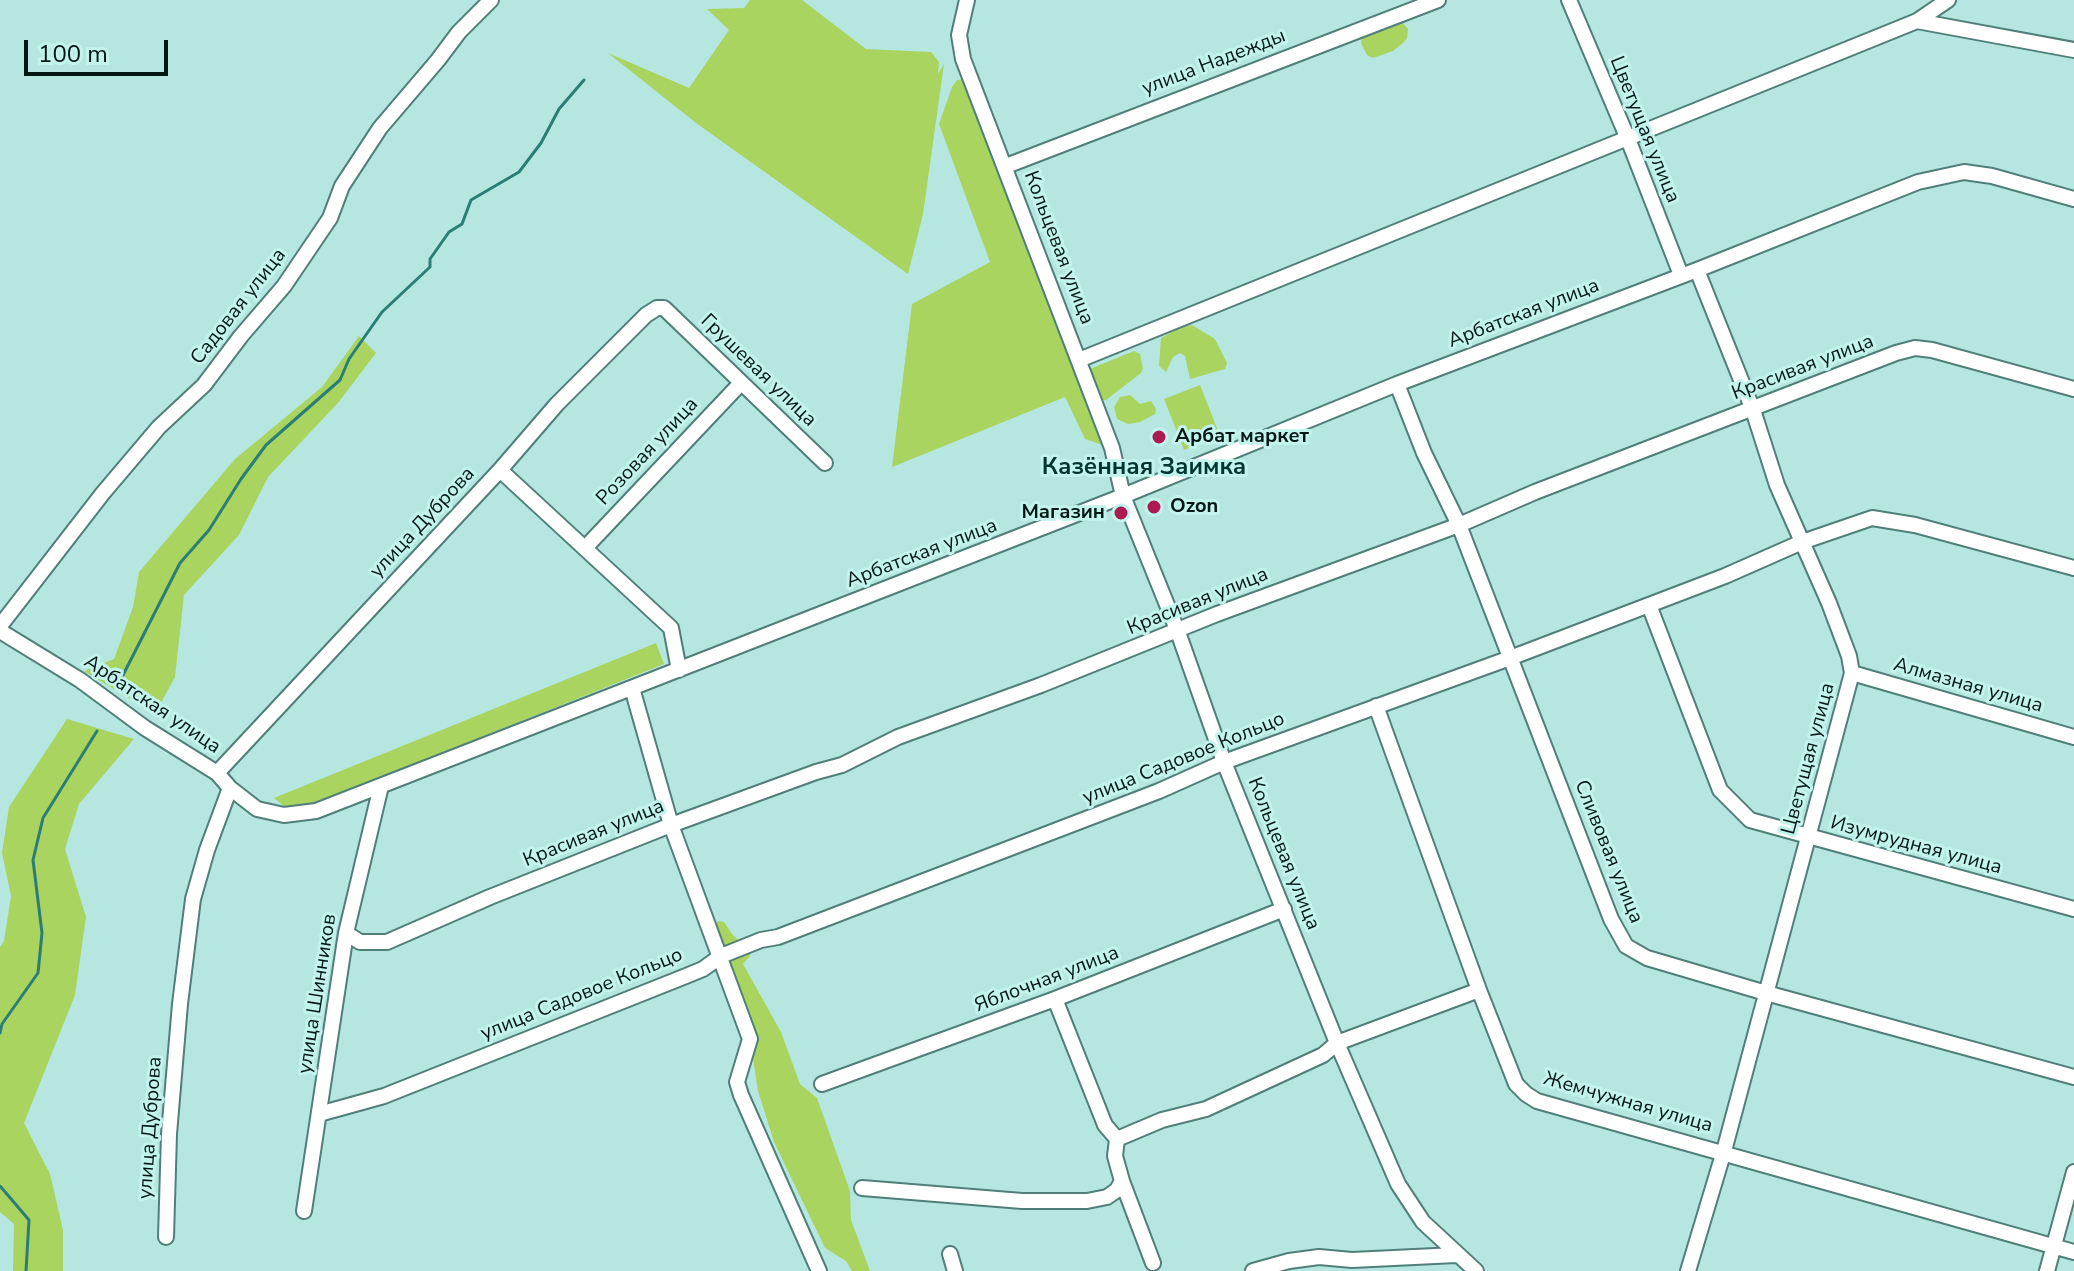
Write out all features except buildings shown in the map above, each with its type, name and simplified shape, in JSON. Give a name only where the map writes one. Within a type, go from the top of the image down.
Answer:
[{"type":"street","name":"Садовая улица","points":[[0,628],[122,471],[159,427],[204,385],[284,286],[330,218],[342,186],[380,128],[459,32],[491,0]]},
{"type":"street","name":"Кольцевая улица","points":[[967,0],[959,35],[963,59],[1112,448],[1123,496],[1178,632],[1224,762],[1337,1043],[1398,1184],[1423,1222],[1476,1271]]},
{"type":"street","name":"улица Надежды","points":[[1006,166],[1438,0]]},
{"type":"street","name":"Цветущая улица","points":[[1569,0],[1681,275]]},
{"type":"street","points":[[1079,360],[1917,21],[1948,0]]},
{"type":"street","points":[[1917,21],[2074,50]]},
{"type":"street","name":"Арбатская улица","points":[[0,628],[80,680],[145,728],[217,773],[230,788],[257,809],[284,815],[316,811],[1918,182],[1964,172],[1992,176],[2074,199]]},
{"type":"street","name":"Цветущая улица","points":[[1688,1271],[1724,1151],[1852,673],[1834,616],[1777,485],[1753,410],[1697,270]]},
{"type":"street","name":"улица Дуброва","points":[[217,773],[500,470],[557,404],[646,315],[657,308],[664,308]]},
{"type":"street","name":"Грушевая улица","points":[[664,308],[825,463]]},
{"type":"street","name":"Красивая улица","points":[[346,933],[360,942],[387,942],[671,825],[842,765],[898,737],[1459,525],[1535,492],[1915,348],[2074,389]]},
{"type":"street","name":"Розовая улица","points":[[585,548],[740,384]]},
{"type":"street","name":"Сливовая улица","points":[[1397,384],[1424,453],[1459,525],[1611,919],[1626,946],[1647,958],[1766,993],[2074,1077]]},
{"type":"street","points":[[500,470],[671,628],[679,670]]},
{"type":"street","name":"улица Садовое Кольцо","points":[[319,1114],[384,1096],[703,969],[721,956],[761,940],[778,937],[1107,811],[1224,762],[1510,658],[1802,542],[1872,518],[1915,525],[2074,568]]},
{"type":"street","name":"Изумрудная улица","points":[[1649,605],[1720,790],[1750,820],[2074,909]]},
{"type":"street","name":"Алмазная улица","points":[[1852,673],[2074,737]]},
{"type":"street","points":[[632,688],[671,825],[750,1039],[737,1082],[741,1095],[819,1271]]},
{"type":"street","name":"Жемчужная улица","points":[[1376,706],[1479,990],[1516,1084],[1526,1094],[1537,1101],[1724,1151],[2074,1252]]},
{"type":"street","name":"улица Шинников","points":[[304,1211],[346,933],[381,786]]},
{"type":"street","name":"улица Дуброва","points":[[166,1237],[169,1134],[193,899],[230,788]]},
{"type":"street","name":"Яблочная улица","points":[[822,1084],[1055,999],[1284,909]]},
{"type":"street","points":[[1117,1139],[1162,1120],[1206,1109],[1323,1055],[1337,1043],[1479,990]]},
{"type":"street","points":[[1055,999],[1105,1125],[1117,1139],[1115,1156],[1122,1181],[1153,1263]]},
{"type":"street","points":[[2047,1271],[2074,1172]]},
{"type":"street","points":[[862,1188],[1022,1201],[1087,1201],[1107,1197],[1117,1190],[1122,1181]]},
{"type":"street","points":[[950,1254],[955,1271]]},
{"type":"street","points":[[1253,1271],[1319,1257],[1352,1260],[1456,1255]]},
{"type":"green space","points":[[750,0],[802,0],[866,49],[931,52],[939,62],[938,74],[944,64],[923,214],[908,274],[696,123],[608,53],[689,88],[729,30],[707,9],[744,8]]},
{"type":"green space","points":[[1402,22],[1408,29],[1403,43],[1393,51],[1373,58],[1367,55],[1361,43],[1362,35]]},
{"type":"green space","points":[[957,80],[968,82],[1106,446],[1085,439],[1065,397],[892,467],[912,304],[990,262],[939,124],[952,87]]},
{"type":"green space","points":[[1192,325],[1215,339],[1227,363],[1225,369],[1190,379],[1185,356],[1180,353],[1173,357],[1166,372],[1159,366],[1161,338],[1183,326]]},
{"type":"green space","points":[[359,336],[376,353],[338,403],[268,477],[239,535],[184,595],[175,677],[155,714],[84,671],[114,659],[133,607],[139,572],[235,459],[322,387]]},
{"type":"green space","points":[[1134,351],[1140,354],[1141,373],[1102,400],[1091,379],[1090,369]]},
{"type":"green space","points":[[1200,385],[1220,436],[1184,450],[1164,399]]},
{"type":"green space","points":[[1130,395],[1140,404],[1151,401],[1156,409],[1155,414],[1128,424],[1117,419],[1114,407],[1120,397]]},
{"type":"green space","points":[[656,643],[664,664],[301,809],[284,806],[274,798]]},
{"type":"green space","points":[[67,719],[134,739],[79,804],[65,849],[86,917],[75,995],[24,1123],[50,1174],[63,1230],[63,1271],[13,1271],[14,1224],[0,1212],[0,947],[4,941],[11,896],[2,853],[9,807]]},
{"type":"green space","points":[[724,922],[750,951],[743,964],[781,1032],[800,1084],[817,1098],[850,1191],[851,1220],[870,1271],[852,1271],[846,1261],[825,1248],[774,1142],[758,1091],[750,1039],[728,969],[730,961],[715,924]]},
{"type":"waterway","points":[[119,683],[180,563],[209,530],[266,445],[340,380],[349,359],[382,312],[430,267],[430,259],[449,232],[462,224],[471,200],[519,172],[541,143],[559,109],[584,80]]},
{"type":"waterway","points":[[0,1033],[2,1024],[38,973],[42,933],[33,860],[43,818],[97,731]]},
{"type":"waterway","points":[[0,1186],[29,1220],[26,1271]]},
{"type":"place","name":"Арбат маркет","points":[[1159,437]]},
{"type":"place","name":"Ozon","points":[[1154,507]]},
{"type":"place","name":"Магазин","points":[[1121,513]]},
{"type":"district","name":"Казённая Заимка","points":[[1144,468]]}]
